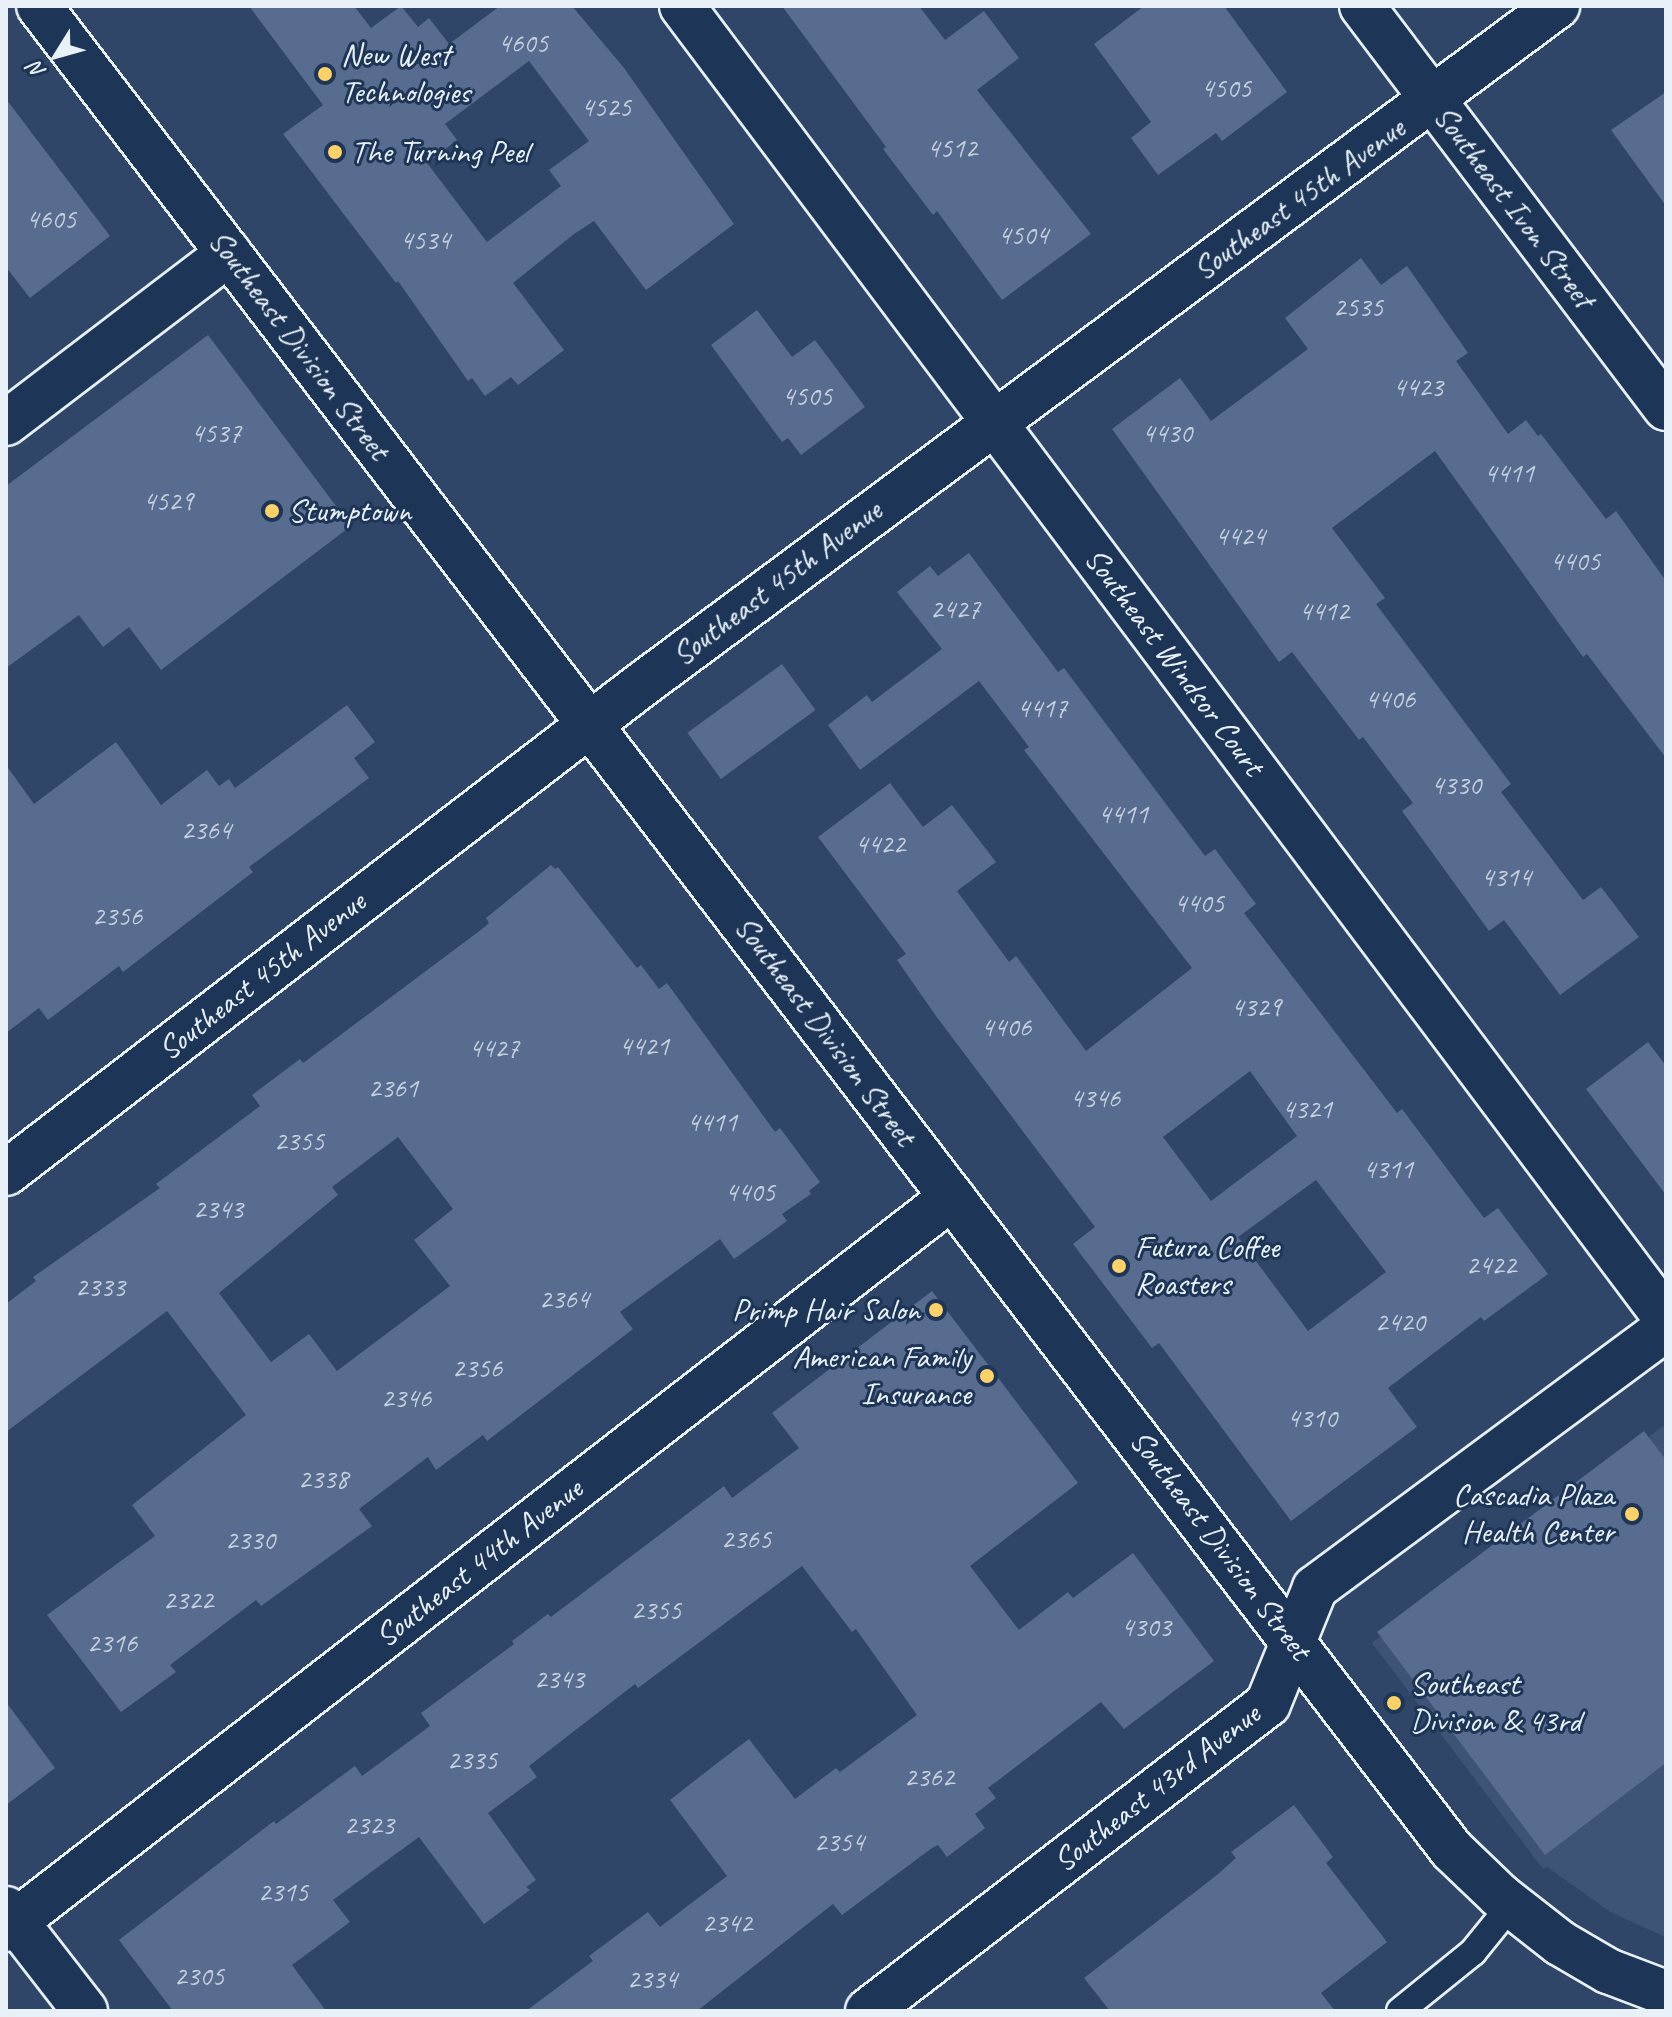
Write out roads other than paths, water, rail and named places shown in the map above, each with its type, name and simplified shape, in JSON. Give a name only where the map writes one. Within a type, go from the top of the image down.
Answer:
[{"type":"street","name":"Southeast Division Street","points":[[39,6],[1452,1850],[1511,1905],[1560,1943],[1608,1971],[1666,1993]]},
{"type":"street","name":"Southeast Windsor Court","points":[[682,6],[1666,1318]]},
{"type":"street","name":"Southeast Ivon Street","points":[[1362,6],[1666,408]]},
{"type":"street","name":"Southeast 45th Avenue","points":[[6,1173],[589,724],[993,421],[1433,101],[1557,6]]},
{"type":"street","points":[[6,423],[229,253]]},
{"type":"street","name":"Southeast 44th Avenue","points":[[9,1920],[952,1197]]},
{"type":"street","name":"Southeast 43rd Avenue","points":[[868,2011],[1268,1704],[1315,1588],[1666,1328]]},
{"type":"street","points":[[9,1920],[85,2011]]},
{"type":"lane","points":[[1400,2011],[1473,1952],[1511,1905]]},
{"type":"place","name":"New West Technologies","points":[[325,74]]},
{"type":"place","name":"The Turning Peel","points":[[335,152]]},
{"type":"place","name":"Stumptown","points":[[272,511]]},
{"type":"place","name":"Futura Coffee Roasters","points":[[1119,1266]]},
{"type":"place","name":"Primp Hair Salon","points":[[936,1310]]},
{"type":"place","name":"American Family Insurance","points":[[987,1376]]},
{"type":"place","name":"Cascadia Plaza Health Center","points":[[1632,1514]]},
{"type":"place","name":"Southeast Division & 43rd","points":[[1394,1703]]}]
